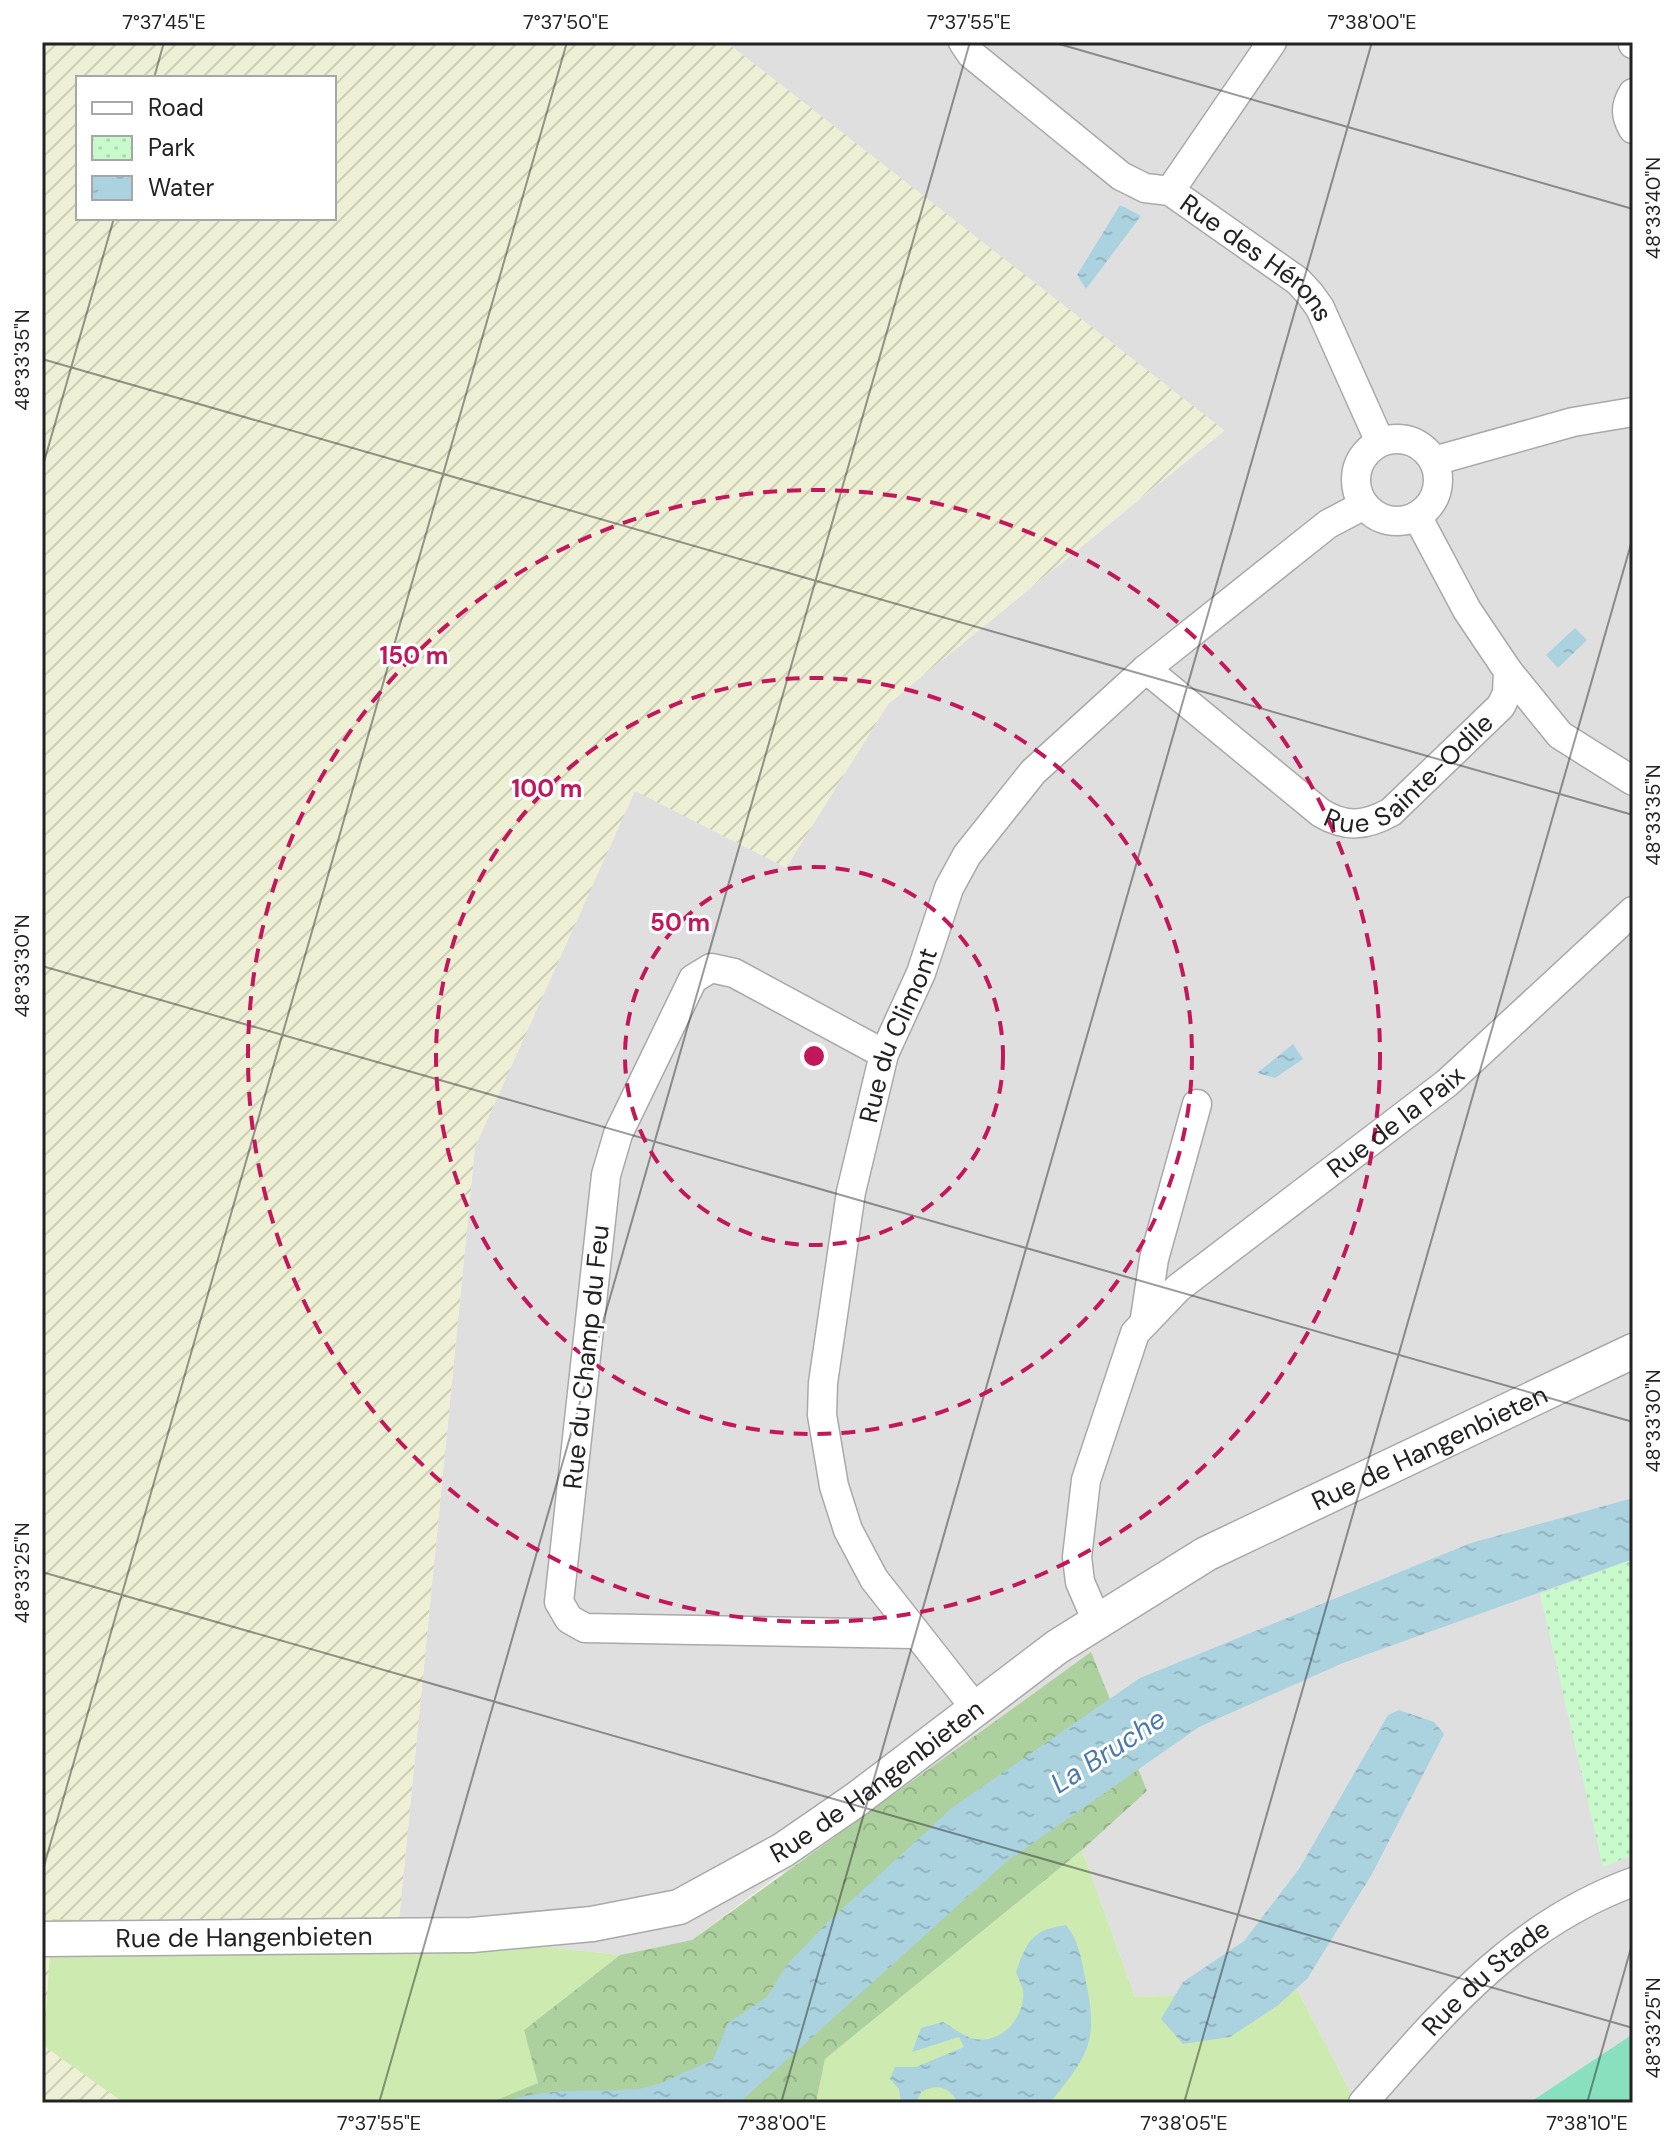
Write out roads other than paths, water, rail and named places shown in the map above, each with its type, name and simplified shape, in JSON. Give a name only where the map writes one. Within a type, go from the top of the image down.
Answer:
[{"type":"street","name":"Rue des Hérons","points":[[963,42],[971,54],[1121,176],[1145,188],[1170,191],[1298,281],[1310,294],[1339,347],[1380,442]]},
{"type":"street","points":[[1170,191],[1272,42]]},
{"type":"street","points":[[1633,93],[1627,103],[1627,118],[1633,129]]},
{"type":"street","points":[[1434,461],[1573,422],[1633,412]]},
{"type":"street","points":[[1398,438],[1423,447],[1434,461],[1439,478],[1431,503],[1417,516],[1402,521],[1382,519],[1364,505],[1356,486],[1356,470],[1364,454],[1380,442],[1398,438]]},
{"type":"street","name":"Rue du Climont","points":[[976,1709],[914,1634],[874,1579],[848,1530],[834,1486],[822,1415],[823,1383],[851,1192],[884,1054],[921,973],[949,888],[967,855],[1033,772],[1146,669],[1328,524],[1364,505]]},
{"type":"street","name":"Rue Sainte-Odile","points":[[1146,669],[1321,813],[1339,823],[1354,825],[1373,822],[1391,812],[1501,706],[1508,671],[1467,610],[1417,516]]},
{"type":"street","points":[[1508,671],[1560,735],[1633,781]]},
{"type":"street","name":"Rue de la Paix","points":[[1096,1619],[1080,1582],[1077,1557],[1080,1510],[1086,1480],[1127,1351],[1145,1318],[1178,1288],[1447,1083],[1633,911]]},
{"type":"street","name":"Rue du Champ du Feu","points":[[884,1054],[734,973],[711,968],[693,979],[618,1134],[606,1175],[559,1602],[569,1619],[585,1628],[914,1634]]},
{"type":"street","name":"Rue de la Paix","points":[[1145,1318],[1154,1259],[1197,1104]]},
{"type":"street","name":"Rue de Hangenbieten","points":[[42,1939],[472,1935],[592,1924],[679,1907],[783,1850],[857,1799],[1096,1619],[1219,1547],[1633,1351]]},
{"type":"street","name":"Rue du Stade","points":[[1363,2103],[1474,1979],[1498,1958],[1590,1899],[1633,1882]]},
{"type":"water","points":[[1120,205],[1141,216],[1086,289],[1077,275]]},
{"type":"water","points":[[1575,628],[1587,640],[1558,668],[1546,655]]},
{"type":"water","points":[[1293,1044],[1303,1059],[1275,1078],[1257,1073]]},
{"type":"water","name":"La Bruche","points":[[1633,1498],[1633,1559],[1343,1663],[1199,1727],[1006,1862],[739,2103],[501,2103],[551,2092],[637,2089],[666,2081],[713,2060],[728,2023],[767,1997],[787,1965],[827,1923],[953,1807],[1140,1678],[1471,1543]]},
{"type":"water","points":[[1399,1710],[1434,1722],[1444,1734],[1372,1874],[1307,1979],[1277,2006],[1230,2037],[1183,2044],[1161,2019],[1183,1982],[1244,1941],[1299,1869],[1388,1715]]},
{"type":"water","points":[[1066,1925],[1081,1956],[1091,2032],[1082,2058],[1050,2103],[958,2103],[951,2093],[938,2087],[921,2092],[916,2103],[901,2103],[899,2089],[890,2079],[895,2067],[916,2067],[964,2047],[959,2037],[912,2052],[921,2028],[943,2022],[971,2038],[981,2040],[1001,2034],[1020,2011],[1023,1990],[1016,1972],[1028,1945],[1045,1930]]}]
